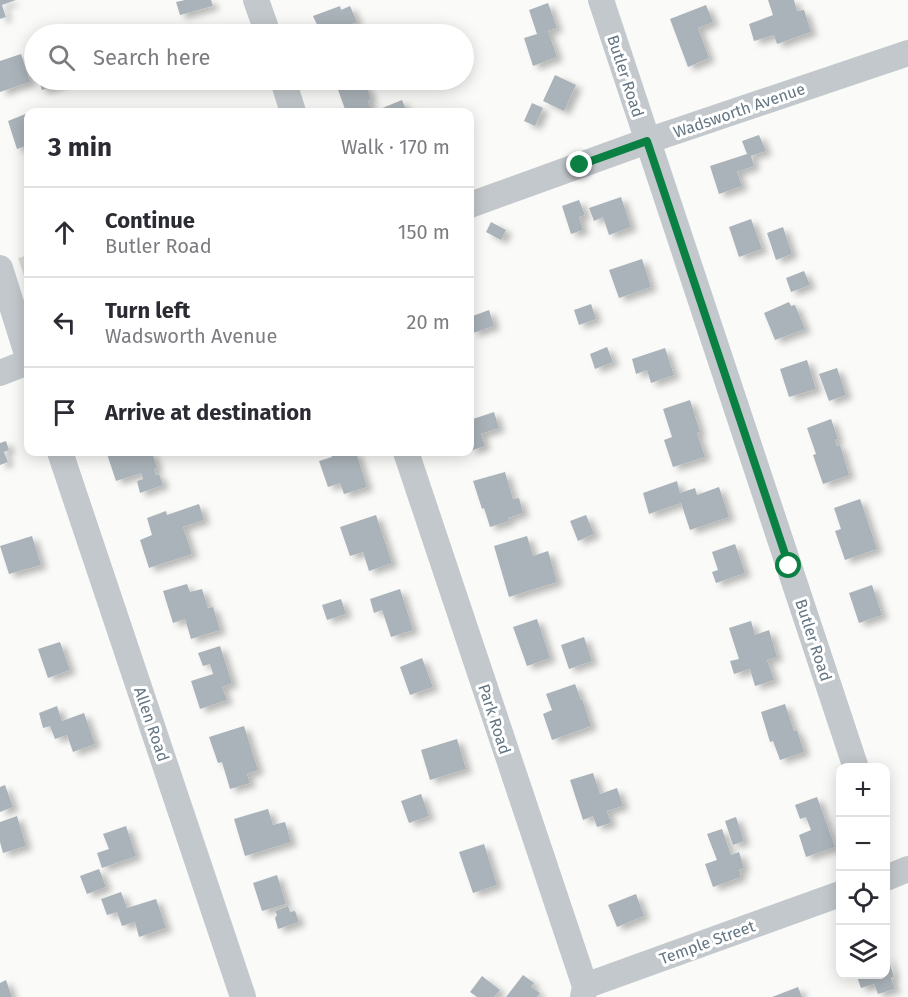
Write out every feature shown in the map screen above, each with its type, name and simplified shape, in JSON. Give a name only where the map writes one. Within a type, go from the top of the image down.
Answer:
[{"type":"street","points":[[256,0],[264,24]]},
{"type":"street","name":"Butler Road","points":[[601,0],[854,763]]},
{"type":"street","name":"Wadsworth Avenue","points":[[474,204],[647,141],[908,53]]},
{"type":"street","points":[[286,90],[292,108]]},
{"type":"street","points":[[0,268],[24,344]]},
{"type":"street","points":[[0,372],[24,363]]},
{"type":"street","name":"Allen Road","points":[[61,456],[243,997]]},
{"type":"street","name":"Park Road","points":[[407,456],[584,991]]},
{"type":"street","name":"Temple Street","points":[[584,991],[836,896]]},
{"type":"shaded area","points":[[24,256],[24,275],[18,258]]},
{"type":"building","points":[[0,0],[16,0],[2,5],[6,17],[0,19]]},
{"type":"building","points":[[211,0],[213,6],[180,15],[176,2]]},
{"type":"building","points":[[768,0],[794,0],[797,11],[804,10],[811,32],[777,44],[774,35],[754,41],[749,24],[773,15]]},
{"type":"building","points":[[548,3],[557,28],[548,31],[557,57],[533,66],[524,38],[537,34],[529,10]]},
{"type":"building","points":[[706,5],[713,22],[698,28],[709,58],[688,67],[670,19]]},
{"type":"building","points":[[340,6],[341,10],[350,6],[357,22],[317,24],[313,16]]},
{"type":"building","points":[[21,54],[24,63],[24,84],[0,92],[0,61]]},
{"type":"building","points":[[555,75],[576,85],[564,111],[543,101]]},
{"type":"building","points":[[338,90],[368,90],[371,108],[345,108]]},
{"type":"building","points":[[402,100],[405,108],[382,108]]},
{"type":"building","points":[[532,103],[543,108],[535,126],[524,121]]},
{"type":"building","points":[[24,115],[24,146],[17,149],[8,121]]},
{"type":"building","points":[[759,135],[766,151],[751,156],[754,166],[737,172],[742,186],[719,194],[710,166],[747,154],[742,141]]},
{"type":"building","points":[[621,197],[631,227],[609,235],[603,217],[594,221],[589,208]]},
{"type":"building","points":[[579,200],[585,215],[579,217],[583,230],[571,234],[562,206]]},
{"type":"building","points":[[751,219],[762,249],[739,257],[729,227]]},
{"type":"building","points":[[491,222],[506,230],[501,240],[486,232]]},
{"type":"building","points":[[783,227],[792,254],[776,260],[767,233]]},
{"type":"building","points":[[642,259],[651,287],[619,298],[609,270]]},
{"type":"building","points":[[804,271],[810,285],[791,292],[786,278]]},
{"type":"building","points":[[789,302],[791,306],[795,305],[805,329],[775,340],[764,313]]},
{"type":"building","points":[[591,304],[596,319],[579,325],[574,310]]},
{"type":"building","points":[[489,310],[494,326],[474,333],[474,316]]},
{"type":"building","points":[[607,347],[613,362],[595,369],[590,354]]},
{"type":"building","points":[[665,348],[674,375],[651,383],[647,370],[636,374],[632,359]]},
{"type":"building","points":[[807,360],[816,389],[789,397],[780,369]]},
{"type":"building","points":[[837,368],[846,395],[829,401],[819,374]]},
{"type":"building","points":[[690,400],[705,457],[673,467],[664,440],[672,437],[663,409]]},
{"type":"building","points":[[494,412],[499,428],[481,434],[485,446],[474,450],[474,419]]},
{"type":"building","points":[[831,419],[838,439],[835,440],[837,446],[840,445],[849,475],[823,484],[807,428]]},
{"type":"building","points":[[6,441],[9,450],[4,452],[8,462],[0,465],[0,443]]},
{"type":"building","points":[[108,456],[153,456],[157,468],[154,469],[156,475],[159,474],[163,485],[140,493],[137,481],[143,479],[141,473],[116,481]]},
{"type":"building","points":[[357,456],[367,487],[344,494],[340,483],[328,487],[319,461],[332,457]]},
{"type":"building","points":[[505,472],[513,499],[519,498],[523,513],[508,518],[509,521],[490,527],[473,481]]},
{"type":"building","points":[[677,481],[680,493],[695,488],[697,495],[719,487],[729,517],[690,530],[681,503],[649,514],[643,493]]},
{"type":"building","points":[[860,499],[877,549],[845,560],[835,531],[841,529],[834,508]]},
{"type":"building","points":[[199,504],[204,520],[183,527],[192,554],[149,568],[140,540],[152,535],[147,518],[166,511],[167,515]]},
{"type":"building","points":[[376,515],[392,563],[369,571],[363,552],[350,556],[340,527]]},
{"type":"building","points":[[586,515],[594,534],[578,541],[570,521]]},
{"type":"building","points":[[32,536],[41,565],[9,574],[0,546]]},
{"type":"building","points":[[527,536],[533,556],[548,551],[557,582],[509,597],[494,546]]},
{"type":"building","points":[[735,544],[745,573],[716,583],[712,572],[718,570],[712,552]]},
{"type":"building","points":[[187,584],[190,592],[202,589],[208,608],[213,607],[220,630],[191,639],[185,619],[173,623],[163,591]]},
{"type":"building","points":[[872,585],[882,615],[859,623],[849,593]]},
{"type":"building","points":[[400,589],[413,630],[391,637],[382,610],[374,613],[370,599]]},
{"type":"building","points":[[341,599],[346,614],[327,620],[322,605]]},
{"type":"building","points":[[537,619],[550,658],[527,666],[513,627]]},
{"type":"building","points":[[751,621],[755,635],[769,630],[777,657],[767,660],[774,680],[755,686],[750,669],[734,674],[730,661],[739,659],[729,628]]},
{"type":"building","points":[[584,637],[592,661],[569,669],[561,645]]},
{"type":"building","points":[[60,642],[70,670],[48,678],[38,649]]},
{"type":"building","points":[[220,646],[232,683],[222,687],[227,700],[200,709],[191,681],[213,674],[210,664],[203,666],[198,653]]},
{"type":"building","points":[[422,658],[433,687],[410,695],[400,667]]},
{"type":"building","points":[[575,684],[591,726],[552,740],[543,714],[552,710],[546,694]]},
{"type":"building","points":[[785,704],[804,752],[780,760],[773,741],[770,742],[761,712]]},
{"type":"building","points":[[57,706],[62,721],[84,713],[95,744],[73,752],[67,735],[55,739],[50,726],[43,728],[39,713]]},
{"type":"building","points":[[244,726],[258,770],[247,774],[250,783],[230,789],[222,762],[218,763],[209,737]]},
{"type":"building","points":[[457,739],[466,769],[430,780],[421,750]]},
{"type":"building","points":[[593,773],[600,794],[617,788],[623,806],[607,811],[611,823],[597,827],[593,816],[583,820],[570,780]]},
{"type":"building","points":[[5,785],[13,807],[0,812],[0,787]]},
{"type":"building","points":[[421,794],[429,816],[409,823],[401,801]]},
{"type":"building","points":[[817,797],[835,847],[806,857],[799,835],[811,830],[806,817],[800,819],[795,805]]},
{"type":"building","points":[[268,809],[273,825],[285,822],[291,842],[245,856],[234,819]]},
{"type":"building","points":[[17,816],[26,846],[3,853],[0,842],[0,822]]},
{"type":"building","points":[[736,817],[744,841],[733,845],[725,821]]},
{"type":"building","points":[[126,826],[136,856],[102,868],[97,853],[109,849],[103,834]]},
{"type":"building","points":[[722,829],[731,855],[739,852],[744,868],[739,870],[741,877],[713,887],[705,864],[717,860],[707,834]]},
{"type":"building","points":[[484,844],[497,885],[473,893],[459,852]]},
{"type":"building","points":[[99,869],[106,887],[87,894],[80,876]]},
{"type":"building","points":[[277,875],[286,904],[262,911],[253,883]]},
{"type":"building","points":[[121,892],[127,908],[156,899],[166,928],[139,937],[135,922],[122,926],[117,912],[107,915],[101,899]]},
{"type":"building","points":[[636,894],[644,916],[617,927],[608,905]]},
{"type":"building","points":[[288,906],[290,912],[295,911],[299,922],[278,929],[275,911]]},
{"type":"building","points":[[890,964],[895,989],[878,994],[874,984],[861,988],[858,979],[890,979]]},
{"type":"building","points":[[523,975],[534,983],[531,987],[540,993],[537,997],[506,997]]},
{"type":"building","points":[[482,976],[500,990],[494,997],[477,997],[470,992]]},
{"type":"building","points":[[6,980],[12,997],[0,997],[0,983]]},
{"type":"building","points":[[798,987],[802,997],[772,997]]},
{"type":"route","points":[[580,165],[647,141],[789,566]]}]
